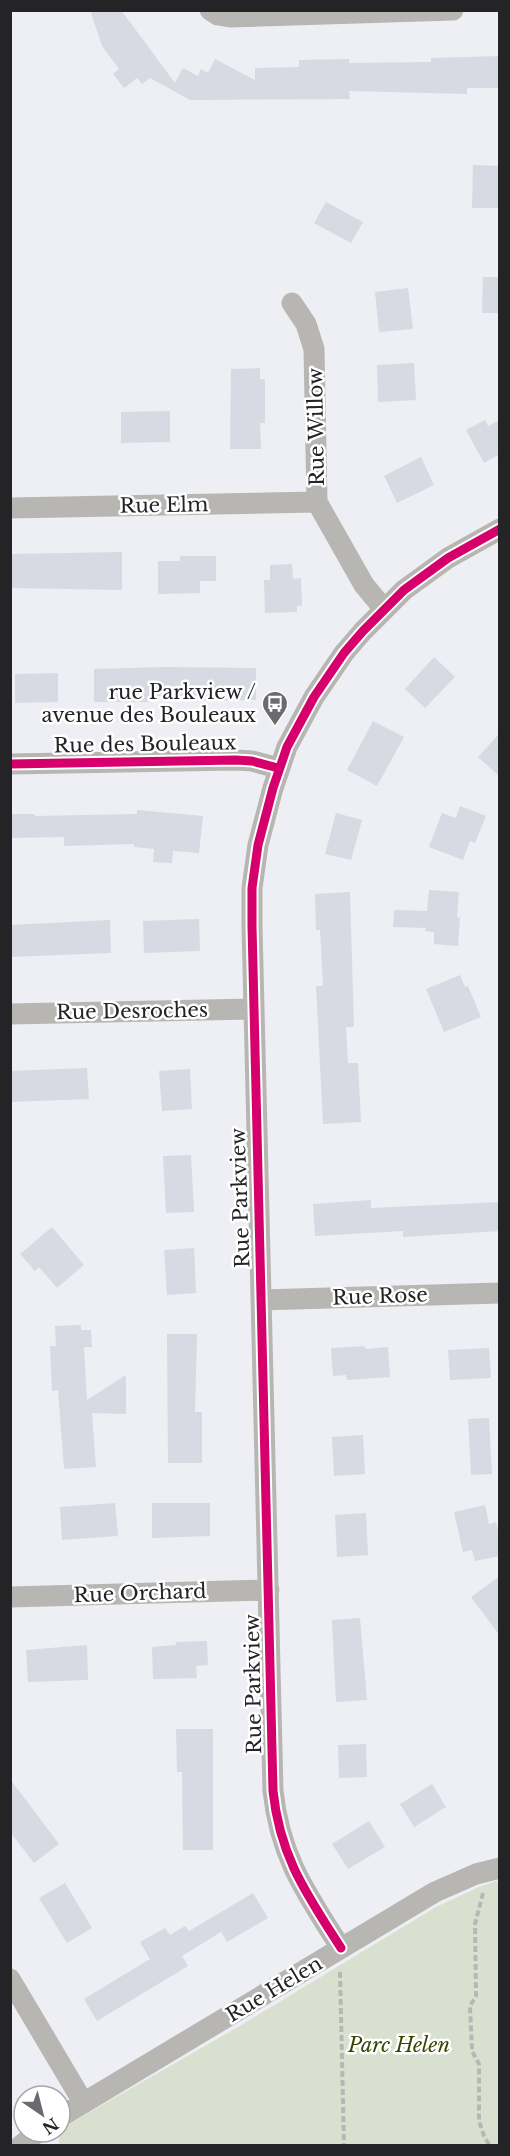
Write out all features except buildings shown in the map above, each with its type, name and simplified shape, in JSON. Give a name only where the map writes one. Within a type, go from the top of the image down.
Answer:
[{"type":"street","points":[[210,10],[218,15],[230,17],[453,10]]},
{"type":"street","name":"Rue Willow","points":[[292,303],[306,324],[314,349],[318,502],[364,585],[384,609]]},
{"type":"street","name":"Rue Elm","points":[[10,508],[318,502]]},
{"type":"street","name":"Rue Parkview","points":[[341,1957],[293,1868],[283,1844],[276,1819],[272,1775],[253,1009],[253,874],[265,815],[279,768],[296,729],[314,697],[344,653],[404,590],[448,558],[500,529]]},
{"type":"street","name":"Rue des Bouleaux","points":[[10,764],[236,760],[279,768]]},
{"type":"street","name":"Rue Desroches","points":[[10,1014],[253,1009]]},
{"type":"street","name":"Rue Rose","points":[[261,1300],[500,1293]]},
{"type":"street","name":"Rue Orchard","points":[[10,1597],[269,1590]]},
{"type":"street","name":"Rue Helen","points":[[72,2109],[341,1957],[449,1885],[476,1874],[500,1868]]},
{"type":"street","points":[[10,1978],[83,2102]]},
{"type":"path","points":[[485,1886],[475,1924],[476,1996],[470,2006],[472,2050],[479,2064],[479,2121],[490,2145]]},
{"type":"path","points":[[341,1957],[344,2145]]},
{"type":"green space","name":"Parc Helen","points":[[499,1880],[499,2145],[59,2145],[72,2144],[72,2122],[243,2024],[436,1907]]},
{"type":"cycle path","points":[[341,1948],[296,1874],[282,1836],[273,1791],[252,888],[258,845],[287,747],[314,697],[344,653],[404,590],[448,558],[500,529]]},
{"type":"cycle path","points":[[10,764],[236,760],[252,761],[278,768]]},
{"type":"place","name":"rue Parkview / avenue des Bouleaux","points":[[275,727]]}]
